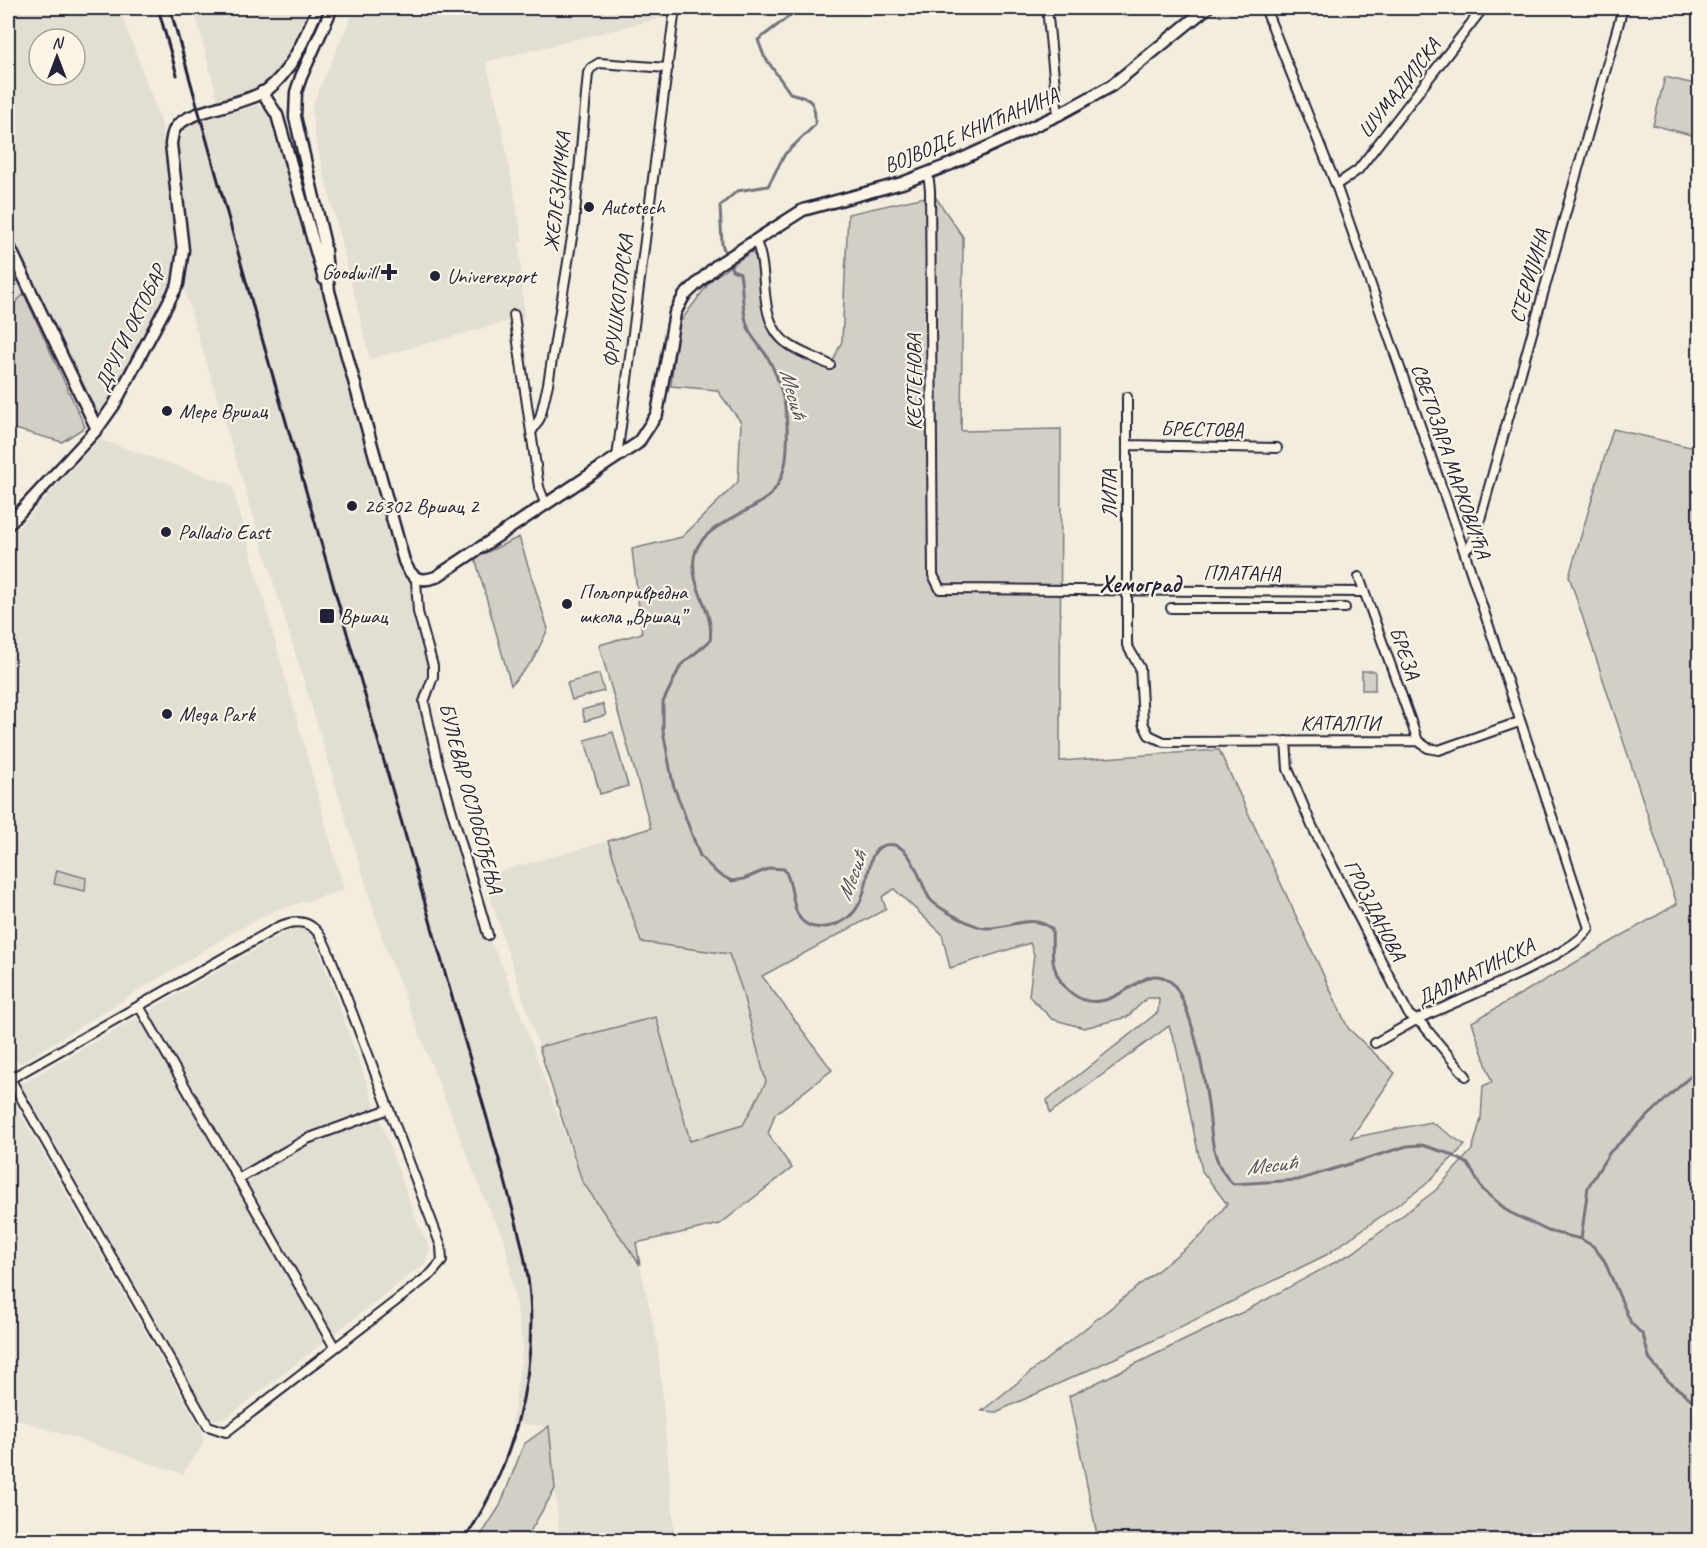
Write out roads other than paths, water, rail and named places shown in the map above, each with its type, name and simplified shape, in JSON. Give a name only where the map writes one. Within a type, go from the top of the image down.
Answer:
[{"type":"street","name":"ДРУГИ ОКТОБАР","points":[[8,525],[97,429],[114,405],[178,284],[183,250],[171,144],[173,133],[184,121],[262,92],[290,65],[318,8]]},
{"type":"street","name":"БУЛЕВАР ОСЛОБОЂЕЊА","points":[[329,291],[320,223],[297,130],[295,105],[301,77],[332,8]]},
{"type":"street","name":"ФРУШКОГОРСКА","points":[[617,457],[675,8]]},
{"type":"street","points":[[1047,8],[1058,115]]},
{"type":"street","name":"ВОЈВОДЕ КНИЋАНИНА","points":[[416,580],[436,577],[638,443],[651,427],[663,394],[675,313],[684,296],[717,265],[803,210],[874,192],[928,173],[1058,115],[1111,86],[1207,8]]},
{"type":"street","name":"СВЕТОЗАРА МАРКОВИЋА","points":[[1265,8],[1336,184],[1464,551],[1519,722],[1588,923],[1588,931]]},
{"type":"street","name":"ШУМАДИЈСКА","points":[[1336,184],[1358,170],[1484,8]]},
{"type":"street","name":"СТЕРИЈИНА","points":[[1464,551],[1471,544],[1477,530],[1623,8]]},
{"type":"street","name":"ЖЕЛЕЗНИЧКА","points":[[532,431],[540,418],[548,384],[574,225],[588,73],[599,63],[668,68]]},
{"type":"street","name":"БУЛЕВАР ОСЛОБОЂЕЊА","points":[[262,92],[277,115],[405,561],[416,580],[416,603],[433,666],[433,677],[424,702],[438,764],[488,935]]},
{"type":"street","name":"КЕСТЕНОВА","points":[[928,173],[933,575],[940,589]]},
{"type":"street","points":[[310,234],[320,223]]},
{"type":"street","name":"БУЛЕВАР ОСЛОБОЂЕЊА","points":[[310,234],[326,257]]},
{"type":"street","points":[[755,240],[764,262],[765,288],[774,327],[786,342],[830,365]]},
{"type":"street","points":[[8,244],[97,429]]},
{"type":"street","points":[[514,315],[539,487],[545,503]]},
{"type":"street","name":"ЛИПА","points":[[1127,397],[1127,645],[1140,668],[1143,723],[1153,738]]},
{"type":"street","name":"БРЕСТОВА","points":[[1127,445],[1277,448]]},
{"type":"street","name":"БРЕЗА","points":[[1359,578],[1419,741]]},
{"type":"street","name":"ПЛАТАНА","points":[[940,589],[1364,592]]},
{"type":"street","points":[[1288,591],[1288,608]]},
{"type":"street","points":[[1171,608],[1345,608]]},
{"type":"street","name":"КАТАЛПИ","points":[[1153,738],[1164,741],[1419,741],[1433,750],[1448,749],[1519,722]]},
{"type":"street","name":"ГРОЗДАНОВА","points":[[1286,741],[1288,770],[1312,826],[1409,1015],[1417,1020],[1466,1076]]},
{"type":"street","points":[[292,921],[305,922],[320,932],[438,1238],[442,1261],[431,1274],[225,1432],[208,1426],[9,1077],[139,1006],[292,921]]},
{"type":"street","name":"ДАЛМАТИНСКА","points":[[1376,1043],[1417,1020],[1529,969],[1583,937],[1588,931]]},
{"type":"street","points":[[139,1006],[335,1348]]},
{"type":"street","points":[[238,1179],[307,1139],[389,1109]]},
{"type":"waterway","name":"Месић","points":[[726,255],[722,244],[720,206],[737,191],[768,186],[785,154],[815,125],[815,111],[811,102],[790,93],[764,56],[758,40],[800,8]]},
{"type":"waterway","name":"Месић","points":[[729,261],[732,270],[740,273],[747,326],[768,358],[779,382],[787,420],[787,447],[783,473],[772,493],[753,507],[716,528],[705,536],[698,546],[694,558],[694,569],[709,619],[710,641],[681,665],[663,702],[663,731],[673,784],[700,856],[717,873],[732,881],[744,879],[770,868],[784,869],[800,918],[808,925],[821,928],[846,919],[856,909],[866,885],[875,851],[882,846],[892,845],[901,848],[908,855],[931,900],[957,917],[986,928],[1028,921],[1044,924],[1052,929],[1053,957],[1057,974],[1066,988],[1079,998],[1087,1001],[1105,1000],[1117,996],[1149,977],[1159,976],[1169,980],[1180,996],[1192,1025],[1204,1076],[1213,1147],[1220,1167],[1233,1184],[1298,1180],[1407,1146],[1422,1145],[1450,1154],[1468,1164],[1483,1190],[1509,1212],[1548,1231],[1581,1239],[1593,1246],[1604,1260],[1631,1323],[1643,1335],[1650,1360],[1668,1381],[1700,1406]]},
{"type":"waterway","points":[[1581,1239],[1588,1187],[1610,1152],[1700,1067]]},
{"type":"railway","points":[[158,8],[177,75]]},
{"type":"railway","points":[[170,8],[261,335],[504,1177],[526,1266],[531,1329],[529,1361],[517,1424],[495,1485],[464,1540]]},
{"type":"place","name":"Autotech","points":[[589,207]]},
{"type":"place","name":"Goodwill","points":[[389,272]]},
{"type":"place","name":"Univerexport","points":[[435,276]]},
{"type":"place","name":"Мере Вршац","points":[[167,411]]},
{"type":"place","name":"26302 Вршац 2","points":[[352,506]]},
{"type":"place","name":"Palladio East","points":[[166,532]]},
{"type":"place","name":"Пољопривредна школа „Вршац”","points":[[567,604]]},
{"type":"place","name":"Вршац","points":[[327,616]]},
{"type":"place","name":"Mega Park","points":[[167,714]]},
{"type":"district","name":"Хемоград","points":[[1140,584]]}]
